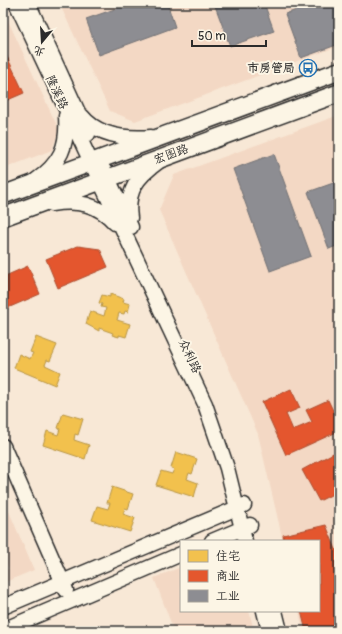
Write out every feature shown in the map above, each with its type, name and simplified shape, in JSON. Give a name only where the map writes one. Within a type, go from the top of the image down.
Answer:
[{"type":"main road","name":"宏图路","points":[[3,195],[339,71]]},
{"type":"main road","name":"宏图路","points":[[3,217],[339,93]]},
{"type":"street","name":"隆溪路","points":[[16,3],[71,109],[103,179]]},
{"type":"street","name":"隆溪路","points":[[28,3],[71,109]]},
{"type":"street","points":[[28,186],[41,176],[62,154],[66,142],[71,109],[97,129],[116,136],[136,138],[161,136]]},
{"type":"street","points":[[128,231],[128,207],[130,193],[139,180],[150,169],[169,155]]},
{"type":"street","name":"众利路","points":[[103,179],[212,401],[241,506],[246,531],[254,540]]},
{"type":"street","points":[[32,206],[64,202],[82,202],[96,207],[128,231]]},
{"type":"street","points":[[3,446],[71,601]]},
{"type":"street","points":[[3,607],[241,506]]},
{"type":"street","points":[[215,540],[246,531]]},
{"type":"street","points":[[3,630],[180,554]]},
{"type":"street","points":[[264,612],[269,631]]},
{"type":"street","points":[[275,612],[280,631]]},
{"type":"shaded area","points":[[59,3],[339,3],[339,46],[135,121],[110,111]]},
{"type":"shaded area","points":[[3,10],[59,130],[52,150],[3,169]]},
{"type":"shaded area","points":[[339,115],[339,631],[303,631],[299,612],[320,612],[320,540],[283,540],[258,434],[159,210],[174,175]]},
{"type":"shaded area","points":[[5,502],[34,570],[3,583],[3,571],[9,569],[3,555],[3,503]]},
{"type":"shaded area","points":[[180,567],[180,612],[249,612],[254,631],[174,631],[154,578]]},
{"type":"building: 住宅","points":[[110,294],[124,299],[123,302],[130,304],[128,312],[125,311],[124,314],[119,313],[117,320],[130,324],[126,337],[112,335],[113,333],[99,328],[99,331],[86,324],[90,311],[104,316],[106,308],[101,307],[102,304],[99,303],[102,295],[110,297]]},
{"type":"building: 住宅","points":[[36,337],[57,345],[50,361],[47,360],[45,365],[60,372],[55,385],[14,368],[19,354],[30,359],[33,353],[30,352]]},
{"type":"building: 住宅","points":[[63,413],[83,419],[78,435],[75,434],[74,440],[89,445],[85,459],[43,445],[47,431],[58,435],[60,429],[58,428]]},
{"type":"building: 住宅","points":[[176,452],[197,459],[192,474],[189,473],[187,479],[198,483],[194,497],[156,485],[161,471],[172,474],[174,469],[171,468]]},
{"type":"building: 住宅","points":[[112,487],[133,494],[128,509],[125,508],[123,514],[135,518],[130,532],[92,520],[97,506],[108,509],[110,503],[107,503]]},
{"type":"building: 商业","points":[[3,48],[24,93],[3,102]]},
{"type":"building: 商业","points":[[78,246],[100,249],[108,267],[58,288],[46,259]]},
{"type":"building: 商业","points":[[28,266],[40,294],[3,310],[3,277]]},
{"type":"building: 商业","points":[[291,389],[300,408],[286,414],[293,430],[312,422],[306,410],[328,400],[339,423],[339,431],[286,455],[262,402]]},
{"type":"building: 商业","points":[[339,450],[339,491],[319,501],[302,470]]},
{"type":"building: 商业","points":[[326,525],[339,557],[339,631],[306,631],[301,612],[320,612],[320,540],[284,540],[283,535]]},
{"type":"building: 工业","points":[[132,3],[167,3],[175,27],[99,55],[86,19]]},
{"type":"building: 工业","points":[[214,3],[264,3],[274,31],[230,46]]},
{"type":"building: 工业","points":[[317,3],[339,3],[339,44],[301,58],[285,14]]},
{"type":"building: 工业","points":[[274,154],[311,256],[270,271],[233,169]]},
{"type":"building: 工业","points":[[339,181],[339,245],[329,249],[308,192]]},
{"type":"place","name":"市房管局","points":[[308,68]]}]
